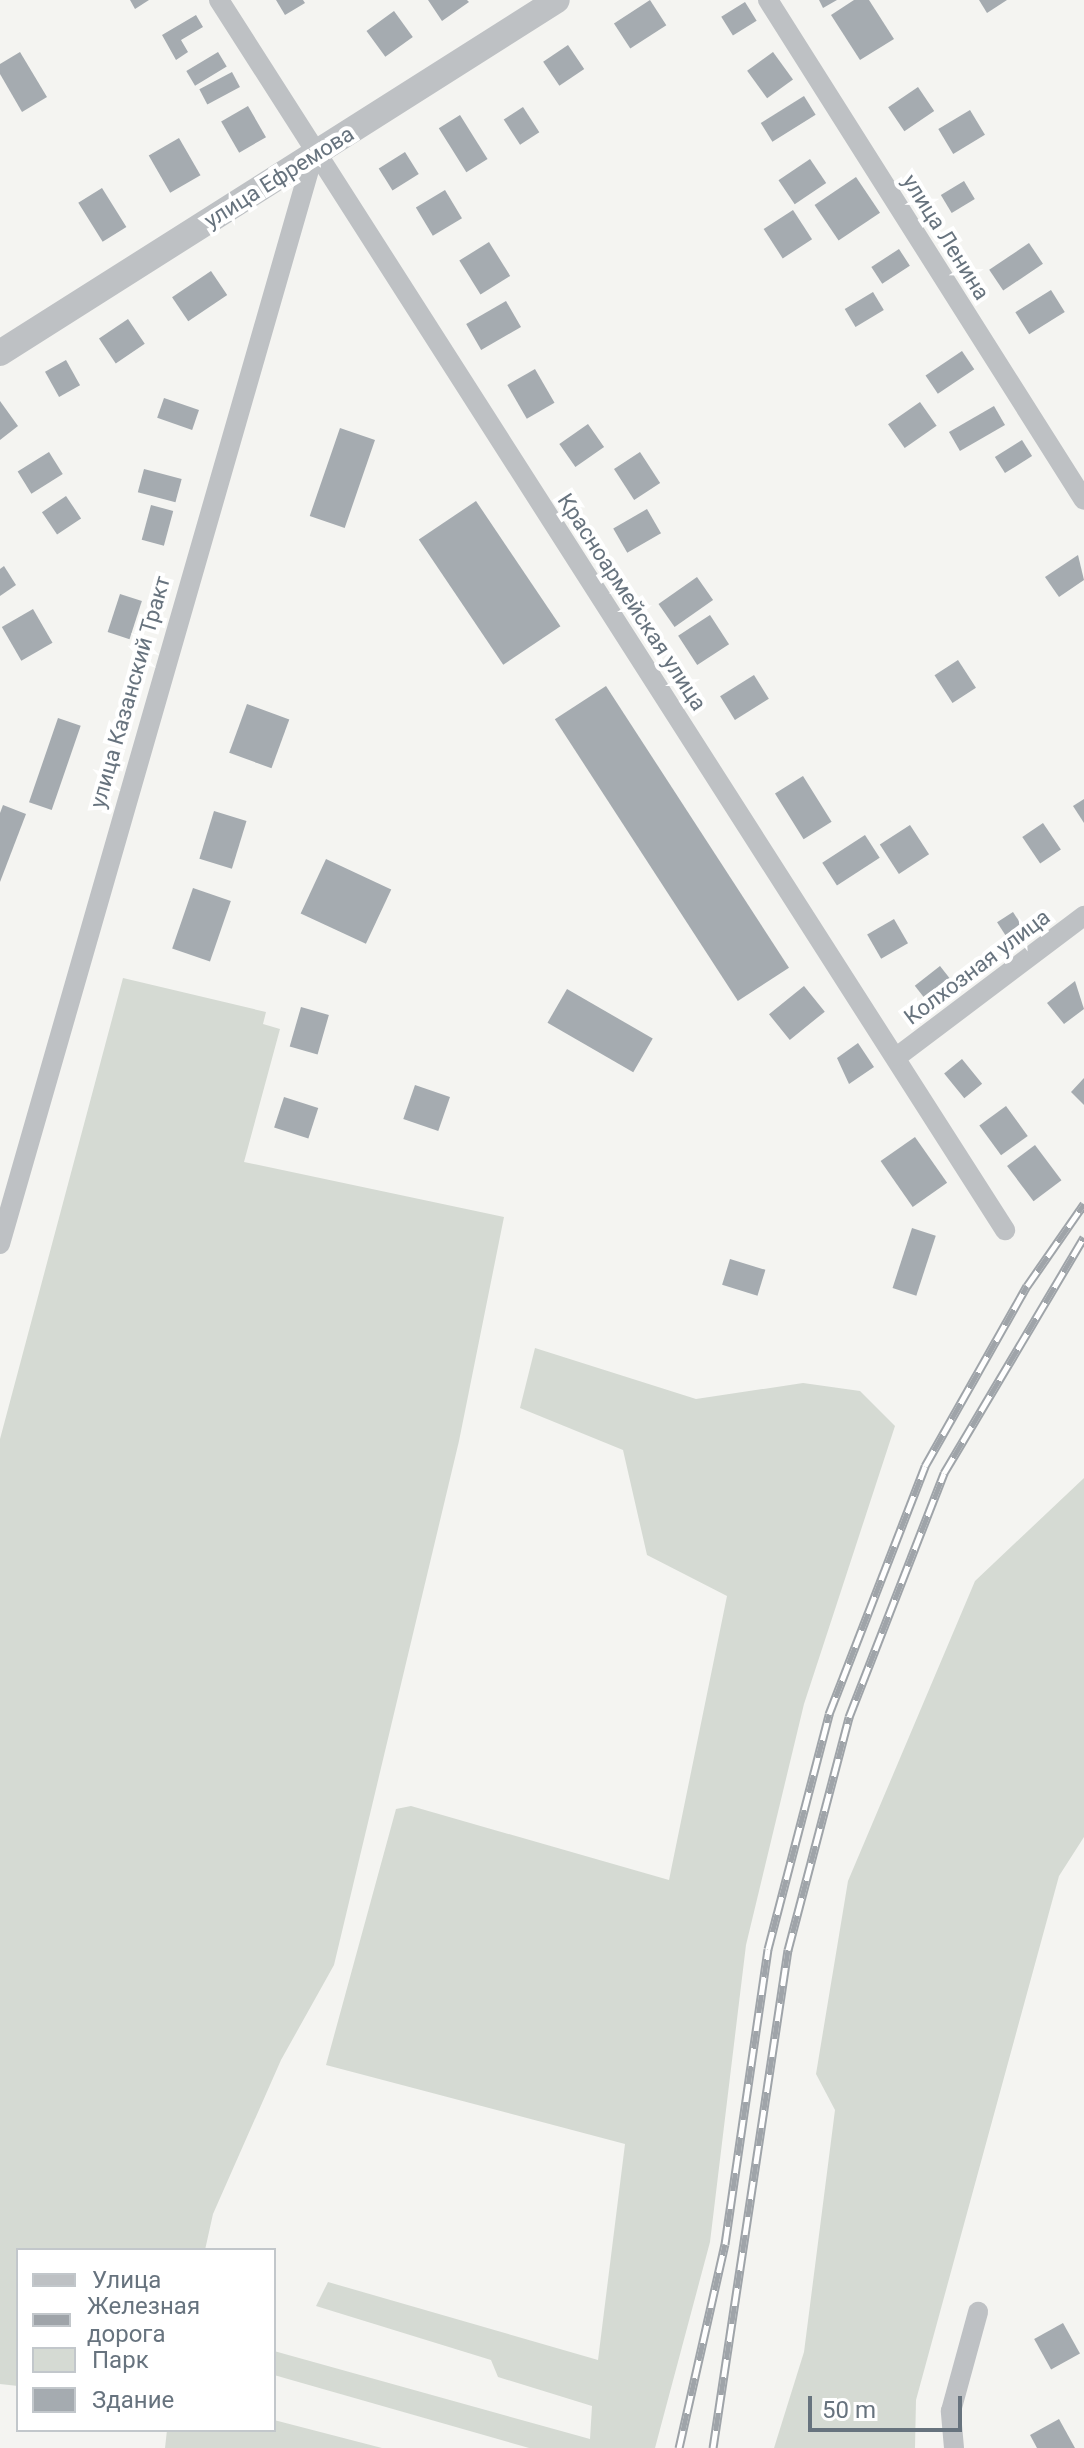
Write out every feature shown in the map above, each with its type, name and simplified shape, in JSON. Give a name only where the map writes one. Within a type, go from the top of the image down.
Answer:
[{"type":"street","name":"Красноармейская улица","points":[[219,0],[313,156],[898,1056],[1005,1230]]},
{"type":"street","name":"улица Ефремова","points":[[0,353],[557,0]]},
{"type":"street","name":"улица Ленина","points":[[768,0],[1084,500]]},
{"type":"street","name":"улица Казанский Тракт","points":[[0,1244],[18,1172],[313,156]]},
{"type":"street","name":"Колхозная улица","points":[[898,1056],[1084,916]]},
{"type":"street","points":[[0,1188],[18,1172]]},
{"type":"street","points":[[954,2448],[951,2411],[978,2312]]},
{"type":"green space","points":[[123,978],[266,1012],[263,1024],[280,1029],[244,1162],[504,1217],[459,1441],[334,1965],[281,2060],[213,2214],[205,2248],[16,2248],[16,2386],[0,2384],[0,1439]]},
{"type":"green space","points":[[535,1348],[696,1399],[803,1383],[860,1391],[895,1426],[804,1704],[746,1945],[710,2242],[655,2448],[529,2448],[276,2376],[276,2352],[590,2439],[592,2406],[498,2377],[491,2360],[316,2306],[328,2282],[598,2360],[625,2144],[326,2065],[396,1809],[411,1806],[669,1880],[727,1596],[647,1555],[623,1450],[520,1408]]},
{"type":"green space","points":[[1084,1478],[1084,1837],[1059,1876],[916,2400],[915,2448],[774,2448],[804,2352],[835,2110],[816,2074],[848,1881],[975,1581]]},
{"type":"green space","points":[[276,2421],[382,2448],[165,2448],[167,2432],[276,2432]]},
{"type":"building","points":[[130,0],[149,0],[135,9]]},
{"type":"building","points":[[276,0],[303,0],[305,3],[285,15]]},
{"type":"building","points":[[428,0],[467,0],[469,2],[442,21]]},
{"type":"building","points":[[650,0],[666,25],[630,49],[614,23]]},
{"type":"building","points":[[819,0],[837,0],[823,8]]},
{"type":"building","points":[[854,0],[869,0],[894,39],[860,60],[831,15]]},
{"type":"building","points":[[979,0],[1007,0],[987,13]]},
{"type":"building","points":[[745,2],[757,21],[733,35],[721,17]]},
{"type":"building","points":[[394,11],[413,37],[385,57],[366,31]]},
{"type":"building","points":[[196,15],[203,27],[181,40],[188,52],[176,60],[162,35]]},
{"type":"building","points":[[568,45],[584,69],[559,86],[543,62]]},
{"type":"building","points":[[20,52],[47,97],[22,112],[0,74],[0,64]]},
{"type":"building","points":[[218,52],[227,67],[195,86],[186,71]]},
{"type":"building","points":[[773,52],[793,80],[767,98],[747,71]]},
{"type":"building","points":[[232,72],[240,87],[207,104],[199,89]]},
{"type":"building","points":[[918,87],[934,111],[904,131],[888,107]]},
{"type":"building","points":[[804,96],[816,115],[772,142],[761,123]]},
{"type":"building","points":[[248,106],[266,137],[239,153],[221,122]]},
{"type":"building","points":[[523,107],[539,132],[520,145],[504,120]]},
{"type":"building","points":[[970,110],[985,135],[953,154],[938,129]]},
{"type":"building","points":[[460,115],[488,159],[466,172],[439,128]]},
{"type":"building","points":[[179,138],[200,175],[170,193],[149,156]]},
{"type":"building","points":[[405,152],[419,174],[392,190],[379,168]]},
{"type":"building","points":[[810,159],[826,183],[795,204],[778,180]]},
{"type":"building","points":[[856,177],[880,213],[839,241],[815,205]]},
{"type":"building","points":[[964,181],[975,199],[952,213],[941,195]]},
{"type":"building","points":[[102,188],[126,227],[103,242],[78,203]]},
{"type":"building","points":[[445,190],[462,218],[433,236],[416,208]]},
{"type":"building","points":[[793,210],[812,239],[783,258],[764,229]]},
{"type":"building","points":[[489,242],[510,276],[481,294],[459,261]]},
{"type":"building","points":[[1029,243],[1043,264],[1003,291],[989,270]]},
{"type":"building","points":[[899,249],[910,266],[882,284],[871,267]]},
{"type":"building","points":[[211,271],[227,295],[188,321],[172,297]]},
{"type":"building","points":[[1051,290],[1065,312],[1029,334],[1015,312]]},
{"type":"building","points":[[873,292],[884,310],[856,327],[845,309]]},
{"type":"building","points":[[506,301],[521,327],[481,350],[466,324]]},
{"type":"building","points":[[128,319],[145,344],[116,363],[99,339]]},
{"type":"building","points":[[962,351],[974,369],[938,394],[926,376]]},
{"type":"building","points":[[66,360],[80,385],[59,397],[45,372]]},
{"type":"building","points":[[535,369],[554,403],[527,419],[507,385]]},
{"type":"building","points":[[164,398],[199,410],[192,430],[157,418]]},
{"type":"building","points":[[0,401],[18,426],[0,440]]},
{"type":"building","points":[[920,402],[937,426],[905,448],[888,424]]},
{"type":"building","points":[[994,406],[1005,425],[960,451],[949,432]]},
{"type":"building","points":[[588,424],[604,447],[575,467],[559,444]]},
{"type":"building","points":[[340,428],[375,440],[345,528],[310,516]]},
{"type":"building","points":[[1022,440],[1032,456],[1005,473],[995,457]]},
{"type":"building","points":[[49,452],[63,474],[31,494],[18,472]]},
{"type":"building","points":[[640,452],[660,483],[634,500],[614,469]]},
{"type":"building","points":[[144,469],[182,479],[175,502],[138,492]]},
{"type":"building","points":[[66,496],[81,518],[57,535],[42,512]]},
{"type":"building","points":[[476,501],[560,626],[503,665],[419,540]]},
{"type":"building","points":[[151,505],[173,511],[164,546],[142,540]]},
{"type":"building","points":[[647,509],[661,533],[627,553],[613,528]]},
{"type":"building","points":[[1078,555],[1084,580],[1059,597],[1045,577]]},
{"type":"building","points":[[4,566],[16,585],[0,596],[0,569]]},
{"type":"building","points":[[697,577],[713,600],[675,627],[658,604]]},
{"type":"building","points":[[120,594],[142,601],[130,639],[108,632]]},
{"type":"building","points":[[33,609],[52,643],[21,661],[2,627]]},
{"type":"building","points":[[710,615],[729,644],[697,665],[678,636]]},
{"type":"building","points":[[958,660],[976,688],[952,703],[935,675]]},
{"type":"building","points":[[754,675],[769,699],[735,720],[720,696]]},
{"type":"building","points":[[606,686],[789,968],[738,1001],[555,719]]},
{"type":"building","points":[[247,704],[289,719],[272,768],[229,753]]},
{"type":"building","points":[[58,718],[81,726],[52,810],[29,802]]},
{"type":"building","points":[[803,776],[832,822],[804,839],[775,793]]},
{"type":"building","points":[[1084,799],[1084,823],[1073,806]]},
{"type":"building","points":[[3,805],[26,814],[0,882],[0,813]]},
{"type":"building","points":[[214,811],[247,821],[232,869],[199,859]]},
{"type":"building","points":[[1043,823],[1061,850],[1040,864],[1022,837]]},
{"type":"building","points":[[910,825],[929,854],[899,874],[880,845]]},
{"type":"building","points":[[865,835],[880,858],[837,885],[822,863]]},
{"type":"building","points":[[326,859],[391,889],[366,944],[301,913]]},
{"type":"building","points":[[193,888],[231,901],[210,962],[172,949]]},
{"type":"building","points":[[1013,912],[1026,932],[1010,942],[997,922]]},
{"type":"building","points":[[894,919],[908,943],[881,959],[867,935]]},
{"type":"building","points":[[940,966],[954,984],[929,1004],[915,986]]},
{"type":"building","points":[[1075,981],[1084,1009],[1064,1024],[1047,1003]]},
{"type":"building","points":[[804,986],[825,1012],[790,1040],[769,1014]]},
{"type":"building","points":[[567,989],[653,1038],[633,1072],[548,1023]]},
{"type":"building","points":[[301,1007],[329,1015],[318,1054],[290,1046]]},
{"type":"building","points":[[858,1043],[874,1067],[849,1084],[837,1058]]},
{"type":"building","points":[[962,1059],[982,1084],[964,1098],[944,1073]]},
{"type":"building","points":[[1084,1078],[1084,1105],[1071,1092]]},
{"type":"building","points":[[415,1085],[450,1097],[438,1131],[403,1119]]},
{"type":"building","points":[[284,1097],[318,1108],[308,1139],[274,1127]]},
{"type":"building","points":[[1006,1106],[1028,1136],[1001,1155],[979,1125]]},
{"type":"building","points":[[915,1137],[947,1183],[913,1207],[881,1161]]},
{"type":"building","points":[[1035,1145],[1061,1180],[1034,1201],[1007,1166]]},
{"type":"building","points":[[912,1228],[936,1236],[916,1296],[893,1288]]},
{"type":"building","points":[[730,1259],[765,1270],[757,1296],[722,1285]]},
{"type":"building","points":[[1063,2323],[1080,2354],[1051,2370],[1034,2339]]},
{"type":"building","points":[[1059,2419],[1075,2448],[1037,2448],[1030,2435]]},
{"type":"railway","points":[[679,2448],[725,2244],[768,1949],[829,1714],[925,1466],[1027,1286],[1084,1204]]},
{"type":"railway","points":[[713,2448],[788,1950],[849,1717],[944,1473],[1084,1237]]}]
